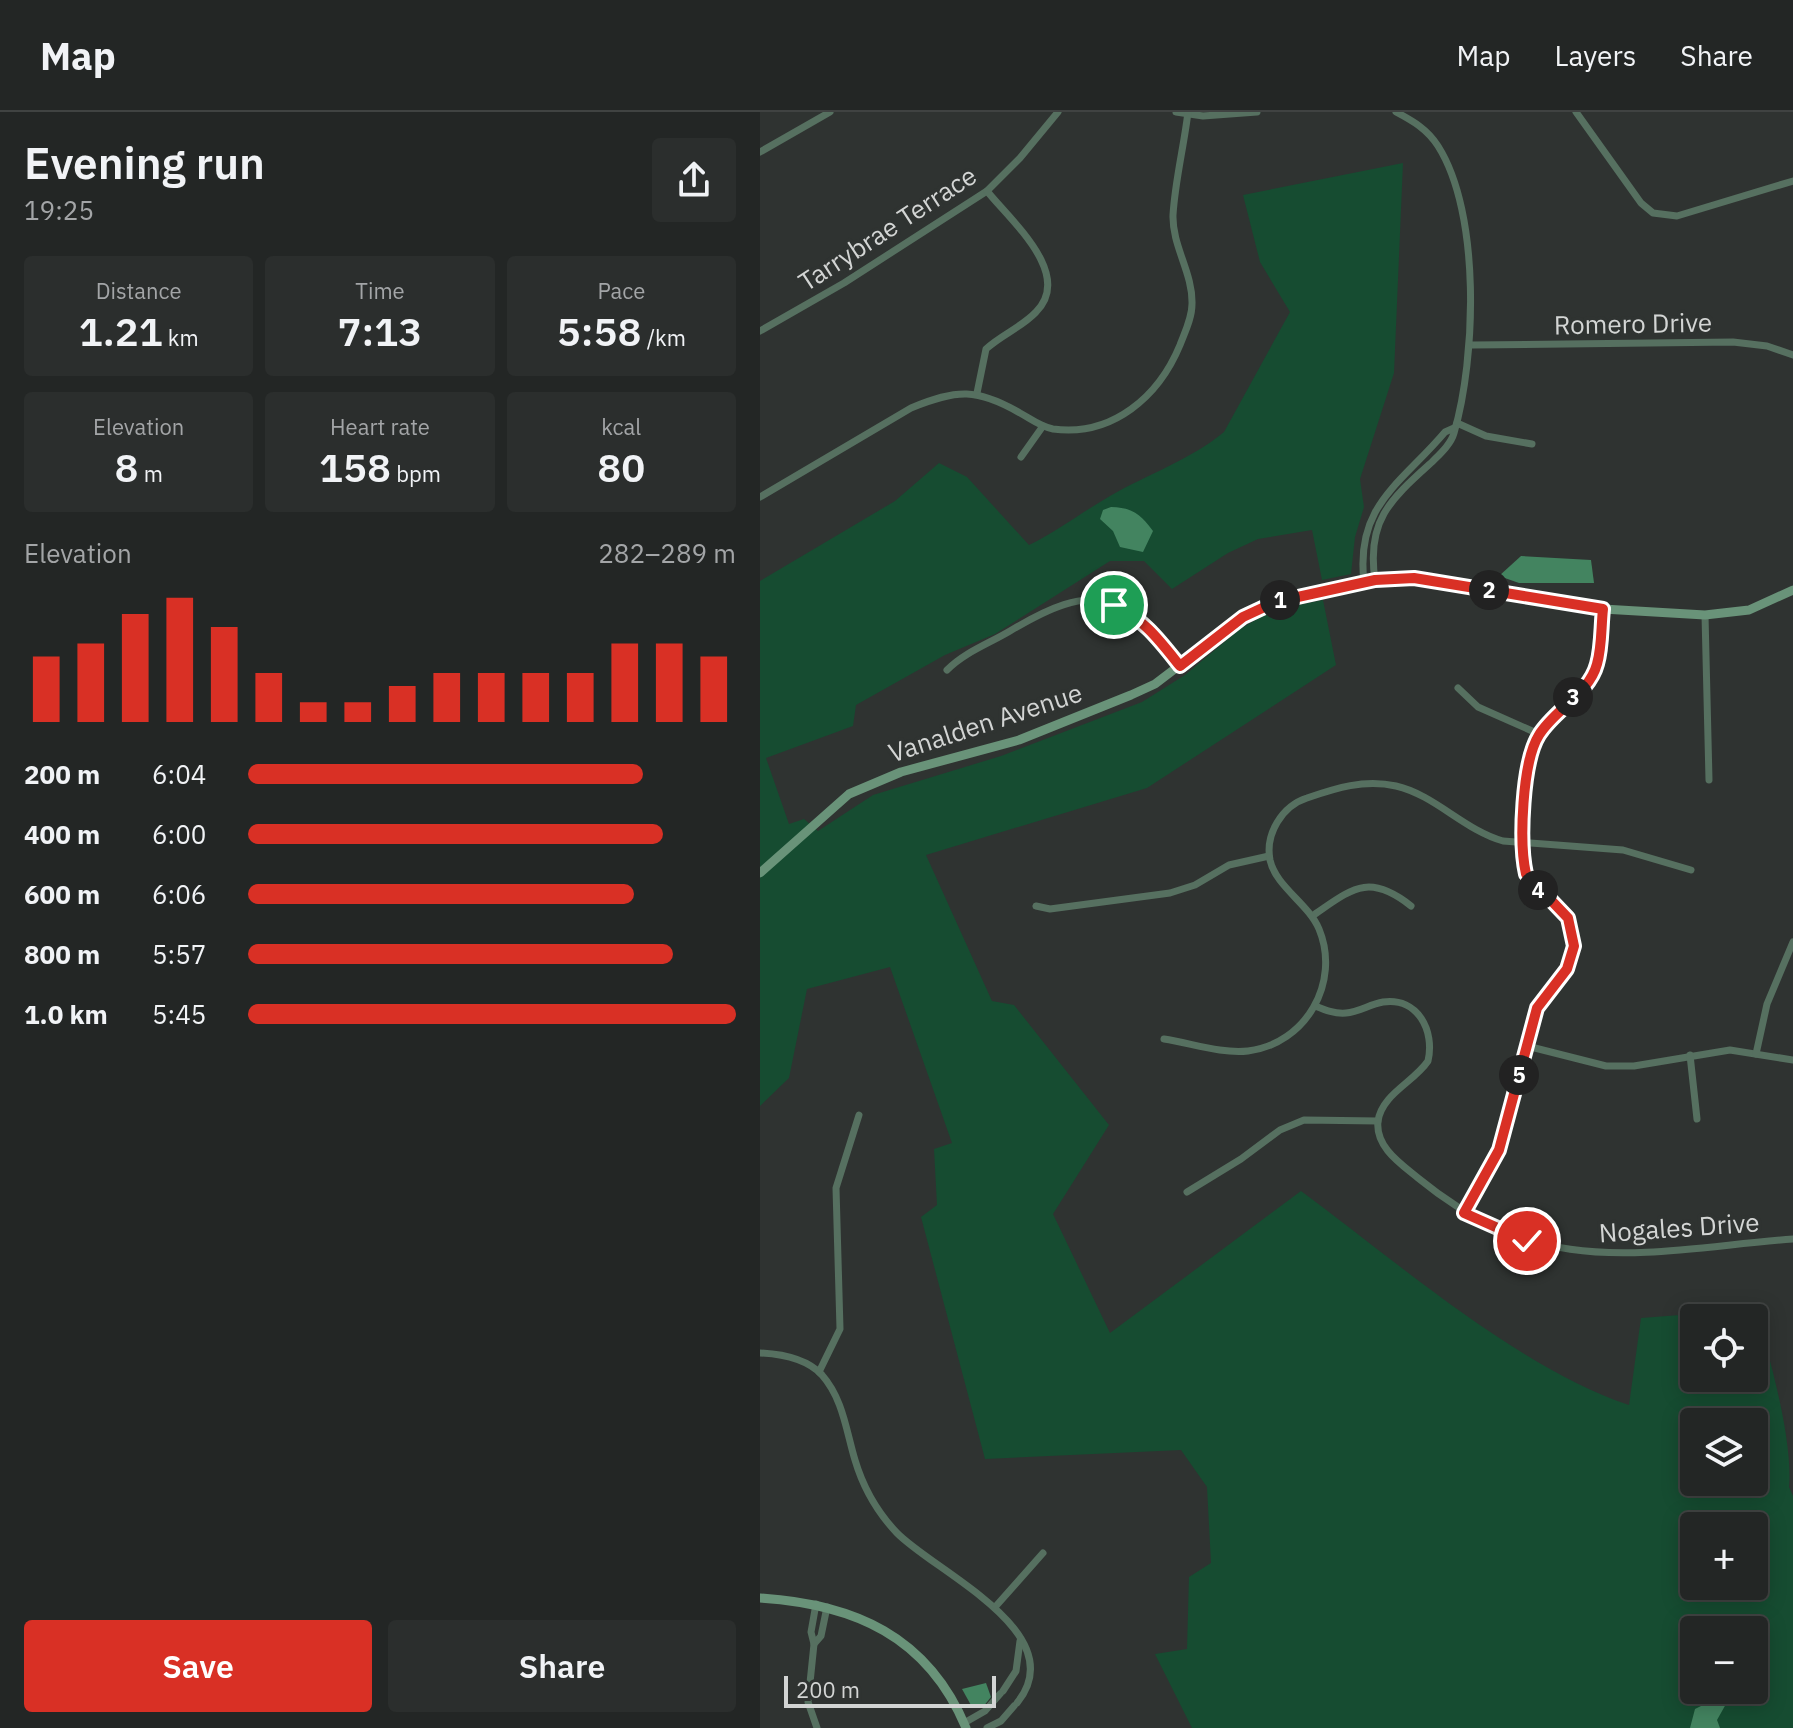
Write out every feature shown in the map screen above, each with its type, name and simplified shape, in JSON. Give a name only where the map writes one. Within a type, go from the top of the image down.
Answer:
[{"type":"main road","name":"Vanalden Avenue","points":[[760,873],[849,794],[901,772],[1019,740],[1155,684],[1243,617],[1275,602],[1375,580],[1414,578],[1603,609],[1705,615],[1749,610],[1793,590]]},
{"type":"main road","points":[[760,1598],[816,1604],[868,1621],[912,1651],[946,1689],[965,1725]]},
{"type":"street","points":[[760,152],[830,112]]},
{"type":"street","name":"Tarrybrae Terrace","points":[[760,331],[844,283],[987,191],[1020,158],[1058,112]]},
{"type":"street","points":[[1176,112],[1257,112]]},
{"type":"street","points":[[1375,580],[1372,556],[1377,524],[1398,493],[1440,454],[1454,433],[1472,345],[1470,277],[1451,170],[1437,144],[1418,124],[1396,112]]},
{"type":"street","points":[[1576,112],[1641,203],[1653,213],[1677,216],[1793,181]]},
{"type":"street","points":[[760,497],[911,408],[959,392],[977,393],[1043,426],[1088,428],[1110,421],[1144,401],[1159,386],[1172,364],[1193,306],[1173,216],[1188,113]]},
{"type":"street","points":[[977,393],[986,349],[1035,314],[1045,302],[1049,281],[1042,259],[987,191]]},
{"type":"street","name":"Romero Drive","points":[[1472,345],[1733,342],[1767,346],[1793,355]]},
{"type":"street","points":[[1021,457],[1043,426]]},
{"type":"street","points":[[1364,582],[1362,548],[1379,502],[1445,432],[1455,426],[1486,436],[1532,444]]},
{"type":"street","points":[[947,670],[963,656],[1044,610],[1074,600],[1099,601],[1134,614],[1180,666]]},
{"type":"street","points":[[1464,1213],[1499,1150],[1537,1008],[1567,969],[1574,946],[1568,918],[1526,874],[1530,758],[1539,734],[1593,674],[1597,665],[1603,609]]},
{"type":"street","points":[[1705,615],[1709,780]]},
{"type":"street","points":[[1458,688],[1478,707],[1539,734]]},
{"type":"street","points":[[1164,1039],[1234,1051],[1257,1049],[1289,1035],[1315,1006],[1326,977],[1325,951],[1312,916],[1278,875],[1269,856],[1275,824],[1286,810],[1300,800],[1355,784],[1397,786],[1415,793],[1488,837],[1525,843],[1623,850],[1691,870]]},
{"type":"street","points":[[1036,906],[1050,909],[1170,893],[1195,885],[1229,865],[1269,856]]},
{"type":"street","points":[[1312,916],[1362,886],[1388,889],[1411,906]]},
{"type":"street","points":[[1756,1054],[1767,1004],[1793,942]]},
{"type":"street","points":[[1187,1192],[1241,1159],[1280,1130],[1304,1120],[1378,1121],[1386,1102],[1428,1061],[1431,1049],[1426,1026],[1412,1008],[1401,1003],[1379,1003],[1344,1013],[1315,1006]]},
{"type":"street","points":[[1527,1046],[1606,1066],[1634,1066],[1730,1050],[1793,1060]]},
{"type":"street","points":[[1690,1055],[1697,1119]]},
{"type":"street","points":[[819,1372],[840,1329],[836,1188],[859,1115]]},
{"type":"street","name":"Nogales Drive","points":[[1378,1121],[1379,1134],[1394,1158],[1464,1213],[1527,1241],[1587,1253],[1793,1239]]},
{"type":"street","points":[[760,1353],[793,1358],[819,1372],[840,1405],[862,1481],[884,1517],[916,1550],[996,1606],[1027,1649],[1028,1675],[1016,1705],[1001,1721],[987,1728]]},
{"type":"street","points":[[996,1606],[1043,1553]]},
{"type":"street","points":[[816,1604],[811,1632],[814,1644],[808,1702],[817,1728]]},
{"type":"street","points":[[814,1644],[821,1636],[827,1607]]},
{"type":"street","points":[[965,1725],[985,1711],[1016,1671],[1020,1641]]},
{"type":"shaded area","points":[[1403,163],[1394,373],[1360,479],[1364,507],[1355,537],[1351,574],[1322,580],[1312,530],[1258,539],[1228,553],[1172,589],[1144,561],[1110,561],[995,634],[945,655],[856,705],[853,726],[766,758],[789,824],[804,819],[818,831],[873,795],[1001,756],[1142,702],[1185,675],[1240,629],[1273,610],[1323,600],[1336,665],[1147,788],[926,855],[992,1001],[1014,1005],[1109,1125],[1053,1214],[1110,1333],[1301,1191],[1417,1280],[1501,1339],[1544,1366],[1629,1405],[1641,1318],[1680,1315],[1680,1392],[1768,1392],[1768,1353],[1788,1449],[1789,1487],[1793,1496],[1793,1728],[1192,1728],[1155,1654],[1187,1649],[1189,1577],[1211,1563],[1207,1487],[1181,1450],[985,1459],[921,1217],[937,1205],[934,1149],[952,1143],[890,967],[807,989],[789,1078],[760,1106],[760,581],[895,501],[939,463],[967,477],[1029,545],[1110,496],[1197,451],[1224,432],[1290,312],[1260,262],[1243,195]]},
{"type":"shaded area","points":[[1111,507],[1136,513],[1153,531],[1143,552],[1120,547],[1113,531],[1100,519],[1103,510]]},
{"type":"shaded area","points":[[1521,556],[1591,560],[1594,583],[1519,583],[1499,576]]},
{"type":"shaded area","points":[[986,1683],[991,1697],[983,1707],[972,1707],[962,1689]]},
{"type":"shaded area","points":[[1705,1704],[1726,1704],[1717,1720],[1720,1728],[1690,1728],[1695,1709]]},
{"type":"route","points":[[1114,605],[1134,614],[1147,625],[1180,666],[1243,617],[1275,602],[1375,580],[1414,578],[1603,609],[1597,665],[1586,684],[1539,734],[1530,758],[1526,796],[1523,861],[1526,874],[1535,887],[1568,918],[1573,932],[1572,959],[1537,1008],[1499,1150],[1464,1213],[1505,1234],[1527,1241]]}]
